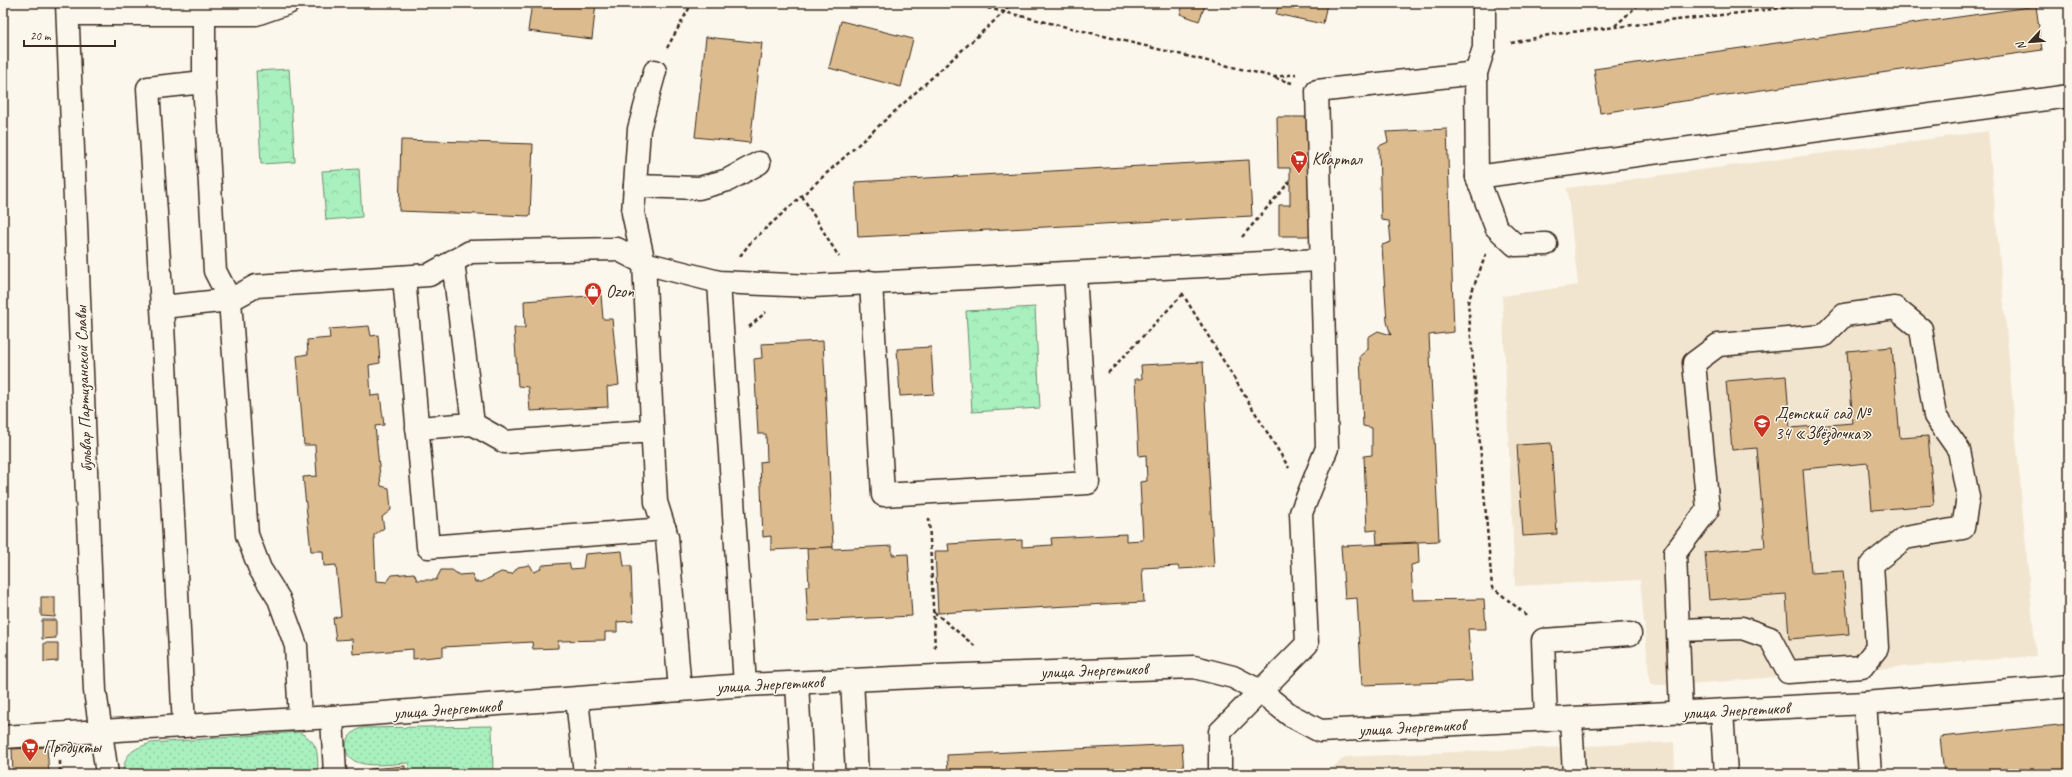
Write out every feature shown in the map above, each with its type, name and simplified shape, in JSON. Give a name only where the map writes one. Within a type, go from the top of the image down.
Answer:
[{"type":"street","points":[[68,8],[204,14],[256,14],[288,3]]},
{"type":"street","points":[[1484,3],[1484,48],[1476,73],[1477,177],[1496,227],[1515,245],[1546,244]]},
{"type":"street","name":"бульвар Партизанской Славы","points":[[68,8],[95,691],[107,774]]},
{"type":"street","points":[[204,14],[204,82],[215,271],[230,300],[247,535],[260,569],[279,599],[296,646],[300,719]]},
{"type":"street","points":[[655,71],[639,129],[633,213],[644,263],[656,502],[665,529],[680,690]]},
{"type":"street","points":[[1220,774],[1220,732],[1307,644],[1301,513],[1326,448],[1320,260],[1317,91],[1476,73]]},
{"type":"street","points":[[184,726],[162,307],[148,88],[204,82]]},
{"type":"street","points":[[1477,177],[2069,96]]},
{"type":"street","points":[[635,186],[699,188],[728,180],[760,163]]},
{"type":"street","points":[[162,307],[230,300],[256,286],[428,275],[470,252],[617,249],[644,263],[719,282],[794,286],[1075,274],[1320,260]]},
{"type":"street","points":[[454,261],[472,424]]},
{"type":"street","points":[[863,283],[884,495],[1088,483],[1075,274]]},
{"type":"street","points":[[404,277],[428,547],[665,529]]},
{"type":"street","points":[[719,282],[746,685]]},
{"type":"street","points":[[1678,630],[1742,628],[1770,638],[1788,672],[1862,667],[1877,648],[1872,564],[1905,538],[1963,528],[1968,497],[1959,450],[1935,416],[1921,329],[1895,308],[1844,315],[1823,336],[1718,345],[1694,363],[1708,509],[1675,553],[1681,714]]},
{"type":"street","points":[[417,428],[472,424],[505,442],[652,431]]},
{"type":"street","points":[[1546,720],[1542,640],[1630,634]]},
{"type":"street","name":"улица Энергетиков","points":[[3,737],[332,718],[746,685],[1007,673],[1194,667],[1233,677],[1260,691],[1290,715],[1320,731],[1681,714],[1865,703],[2069,686]]},
{"type":"street","points":[[852,680],[857,774]]},
{"type":"street","points":[[797,683],[802,774]]},
{"type":"street","points":[[577,699],[585,774]]},
{"type":"street","points":[[1865,703],[1870,774]]},
{"type":"street","points":[[1722,711],[1726,774]]},
{"type":"street","points":[[332,718],[335,774]]},
{"type":"street","points":[[1571,718],[1574,774]]},
{"type":"path","points":[[655,71],[692,3]]},
{"type":"path","points":[[967,3],[1274,78],[1297,74]]},
{"type":"path","points":[[719,282],[751,242],[1003,13],[1011,3]]},
{"type":"path","points":[[1614,26],[1640,3]]},
{"type":"path","points":[[1484,48],[1554,34],[1614,26],[1828,3]]},
{"type":"path","points":[[1217,266],[1290,181]]},
{"type":"path","points":[[802,196],[863,283]]},
{"type":"path","points":[[1496,227],[1468,302],[1492,587],[1524,613],[1542,640]]},
{"type":"path","points":[[1180,268],[1182,294],[1307,498]]},
{"type":"path","points":[[724,351],[794,286]]},
{"type":"path","points":[[1081,376],[1106,375],[1182,294]]},
{"type":"path","points":[[928,492],[936,676]]},
{"type":"path","points":[[933,612],[1007,673]]},
{"type":"path","points":[[60,760],[60,774]]},
{"type":"shaded area","name":"Детский сад № 34 «Звёздочка»","points":[[1988,131],[2036,656],[1679,685],[1650,685],[1640,580],[1515,586],[1502,296],[1578,285],[1567,188]]},
{"type":"shaded area","points":[[1674,742],[1675,774],[1325,774],[1345,757]]},
{"type":"green space","points":[[289,69],[295,162],[261,164],[256,71]]},
{"type":"green space","points":[[359,169],[362,217],[326,220],[322,171]]},
{"type":"green space","points":[[1035,307],[1040,408],[972,412],[966,311]]},
{"type":"green space","points":[[492,726],[493,774],[410,774],[409,763],[372,765],[362,763],[354,760],[348,755],[346,747],[347,740],[350,735],[361,728]]},
{"type":"green space","points":[[299,732],[311,740],[314,744],[317,754],[318,774],[123,774],[125,761],[131,753],[139,747],[151,743]]},
{"type":"building","points":[[532,3],[596,3],[592,39],[528,31]]},
{"type":"building","points":[[1184,3],[1206,3],[1199,21],[1180,14]]},
{"type":"building","points":[[1279,3],[1327,3],[1323,24],[1276,14]]},
{"type":"building","points":[[2036,6],[2042,50],[1600,113],[1594,69]]},
{"type":"building","points":[[841,21],[913,39],[901,87],[829,68]]},
{"type":"building","points":[[706,37],[762,43],[750,143],[695,137]]},
{"type":"building","name":"Квартал","points":[[1277,117],[1308,117],[1310,236],[1279,236],[1279,205],[1290,205],[1290,168],[1278,168]]},
{"type":"building","points":[[1447,129],[1454,332],[1429,335],[1439,541],[1377,544],[1376,530],[1367,531],[1364,456],[1372,455],[1372,428],[1363,426],[1360,356],[1368,349],[1368,337],[1378,331],[1391,335],[1387,322],[1382,245],[1391,242],[1389,221],[1381,220],[1379,146],[1388,142],[1386,132]]},
{"type":"building","points":[[401,140],[533,144],[530,216],[399,211]]},
{"type":"building","points":[[1249,160],[1252,216],[858,237],[855,182]]},
{"type":"building","points":[[601,295],[603,319],[612,319],[619,385],[607,387],[608,407],[530,411],[528,387],[518,386],[514,328],[525,328],[524,301]]},
{"type":"building","points":[[369,326],[371,336],[378,335],[380,363],[369,365],[371,396],[380,395],[384,425],[375,426],[381,486],[389,488],[391,510],[382,517],[384,528],[374,535],[376,581],[387,582],[392,575],[414,573],[417,580],[436,580],[441,570],[452,570],[459,575],[472,574],[475,582],[482,582],[501,572],[512,574],[518,567],[530,565],[534,572],[539,570],[543,565],[569,563],[571,569],[583,568],[585,554],[622,551],[624,566],[631,566],[633,621],[617,622],[617,632],[605,632],[605,640],[558,641],[558,648],[533,649],[532,642],[443,647],[443,656],[413,659],[413,649],[353,654],[352,639],[336,640],[333,618],[341,616],[336,565],[324,566],[323,551],[311,551],[303,477],[317,476],[315,445],[304,445],[297,356],[308,354],[307,340],[330,338],[329,329]]},
{"type":"building","points":[[823,341],[833,547],[771,550],[771,536],[763,537],[760,462],[767,461],[766,434],[758,434],[754,359],[762,358],[761,344]]},
{"type":"building","points":[[931,347],[934,394],[900,396],[897,349]]},
{"type":"building","points":[[1892,347],[1900,438],[1928,436],[1934,505],[1872,510],[1868,463],[1803,469],[1811,573],[1843,571],[1849,634],[1789,639],[1786,594],[1709,600],[1705,552],[1765,547],[1757,448],[1732,450],[1726,381],[1786,376],[1790,428],[1853,423],[1847,351]]},
{"type":"building","points":[[1203,362],[1214,567],[1179,569],[1178,566],[1142,568],[1144,602],[938,613],[935,551],[949,551],[948,544],[1022,540],[1022,547],[1052,545],[1051,538],[1126,534],[1126,541],[1143,540],[1140,482],[1147,481],[1146,455],[1139,456],[1135,379],[1142,379],[1141,365]]},
{"type":"building","points":[[1551,443],[1557,534],[1523,536],[1517,445]]},
{"type":"building","points":[[1418,543],[1419,563],[1411,565],[1413,600],[1484,599],[1486,629],[1468,629],[1472,681],[1362,685],[1357,598],[1345,599],[1341,546]]},
{"type":"building","points":[[892,546],[892,555],[908,554],[912,616],[808,621],[806,586],[809,586],[807,548],[833,547],[833,549]]},
{"type":"building","points":[[3,551],[5,595],[3,595]]},
{"type":"building","points":[[41,597],[55,597],[55,617],[41,616]]},
{"type":"building","points":[[42,620],[56,620],[56,638],[42,639]]},
{"type":"building","points":[[44,643],[58,643],[58,661],[44,662]]},
{"type":"building","points":[[2069,724],[2069,774],[1944,774],[1940,737]]},
{"type":"building","points":[[1182,744],[1184,774],[948,774],[947,755]]},
{"type":"building","name":"Продукты","points":[[47,747],[49,774],[13,774],[12,749]]},
{"type":"building","points":[[405,766],[405,774],[371,774],[370,769]]},
{"type":"place","name":"Квартал","points":[[1299,174]]},
{"type":"place","name":"Ozon","points":[[593,306]]},
{"type":"place","name":"Детский сад № 34 «Звёздочка»","points":[[1762,438]]},
{"type":"place","name":"Продукты","points":[[30,762]]}]
